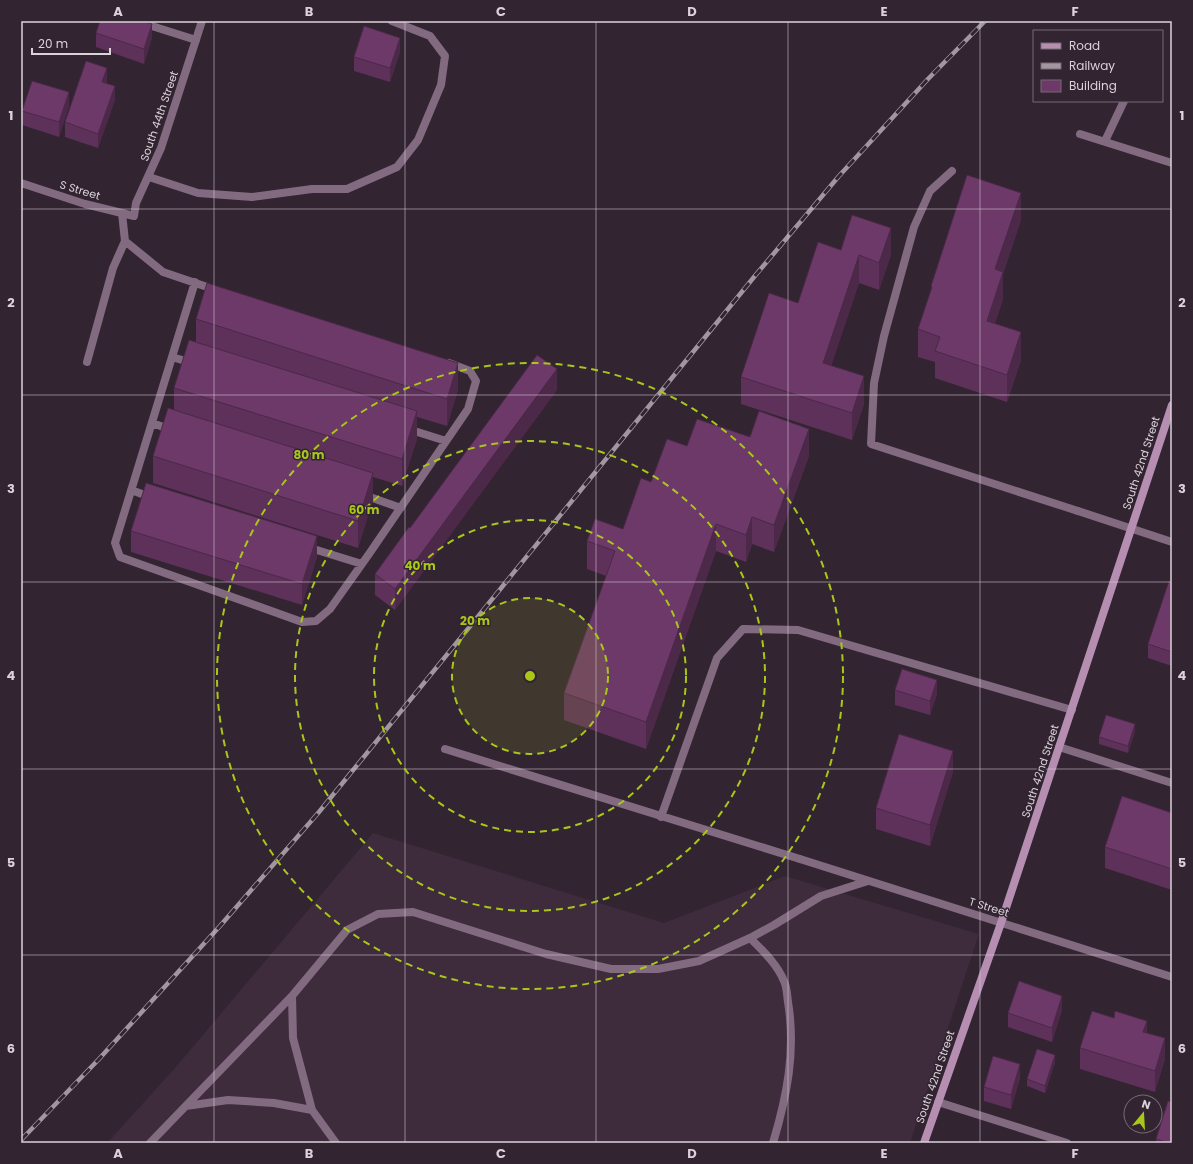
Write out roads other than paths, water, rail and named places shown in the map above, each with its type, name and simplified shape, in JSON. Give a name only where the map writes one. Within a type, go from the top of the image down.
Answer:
[{"type":"street","points":[[136,21],[196,40]]},
{"type":"street","name":"South 44th Street","points":[[134,216],[136,203],[161,148],[202,21]]},
{"type":"street","points":[[149,177],[198,193],[252,197],[312,189],[347,189],[397,167],[418,140],[441,85],[445,56],[430,36],[392,21]]},
{"type":"street","points":[[1105,141],[1124,102]]},
{"type":"street","points":[[1080,134],[1172,163]]},
{"type":"street","points":[[952,171],[930,191],[914,228],[884,336],[874,382],[871,444],[1172,542]]},
{"type":"street","name":"S Street","points":[[21,183],[86,204],[134,216]]},
{"type":"street","points":[[87,362],[113,268],[125,241],[122,213]]},
{"type":"street","points":[[125,241],[164,272],[225,293]]},
{"type":"street","points":[[195,282],[115,543],[120,557],[302,622],[316,621],[330,609],[468,409],[476,381],[470,371],[445,361]]},
{"type":"street","points":[[172,357],[202,366]]},
{"type":"street","name":"South 42nd Street","points":[[924,1143],[1001,923],[1172,404]]},
{"type":"street","points":[[152,423],[182,433]]},
{"type":"street","points":[[400,427],[446,441]]},
{"type":"street","points":[[131,490],[161,500]]},
{"type":"street","points":[[355,492],[401,508]]},
{"type":"street","points":[[302,545],[362,564]]},
{"type":"street","points":[[661,817],[717,658],[743,629],[798,630],[1072,710]]},
{"type":"street","points":[[1060,747],[1172,783]]},
{"type":"street","name":"T Street","points":[[445,749],[1172,977]]},
{"type":"street","points":[[150,1143],[292,996],[347,930],[378,914],[413,912],[546,954],[610,969],[658,969],[699,960],[750,938],[822,896],[868,881]]},
{"type":"street","points":[[750,938],[770,958],[784,982],[790,1019],[790,1068],[783,1110],[773,1143]]},
{"type":"street","points":[[292,996],[293,1038],[312,1110],[336,1143]]},
{"type":"street","points":[[186,1106],[228,1100],[274,1103],[312,1110]]},
{"type":"street","points":[[938,1102],[1067,1143]]},
{"type":"railway","points":[[21,1140],[99,1059],[220,926],[319,812],[754,277],[839,176],[928,79],[985,21]]}]
